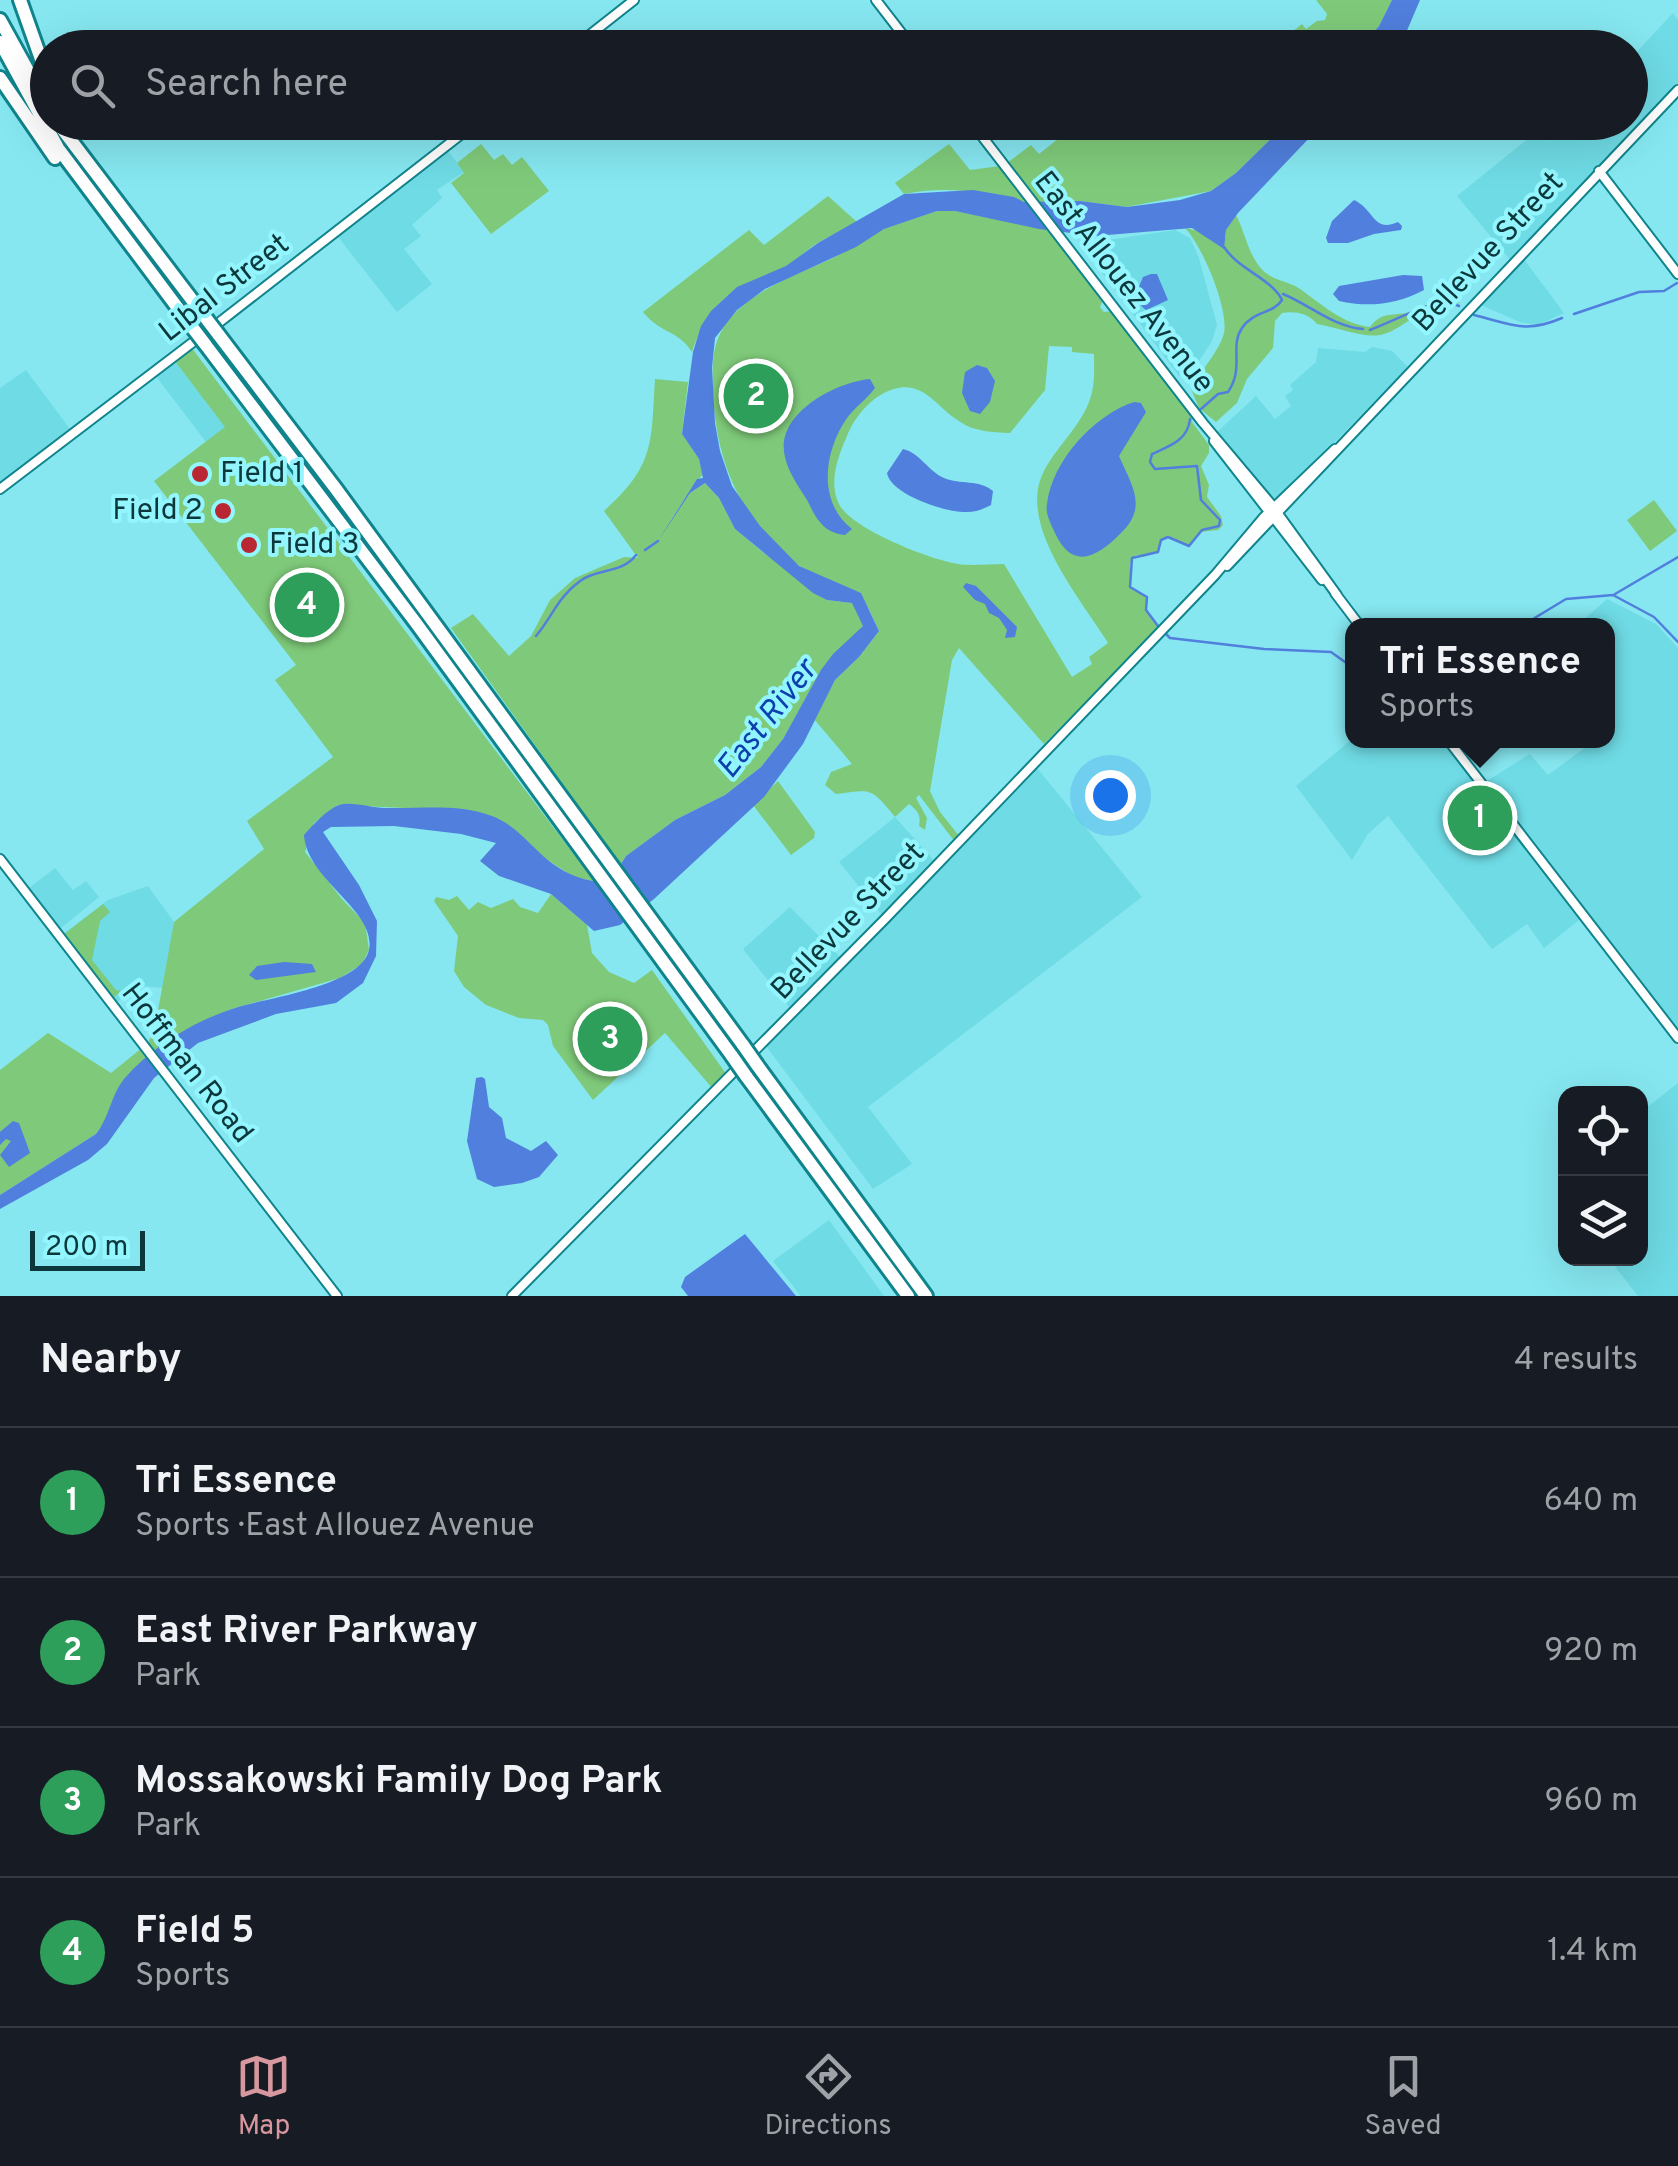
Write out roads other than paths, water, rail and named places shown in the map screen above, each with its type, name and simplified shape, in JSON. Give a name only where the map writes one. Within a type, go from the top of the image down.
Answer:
[{"type":"highway","points":[[20,0],[31,30]]},
{"type":"highway","points":[[0,20],[30,74]]},
{"type":"highway","points":[[0,42],[30,97]]},
{"type":"highway","points":[[0,78],[30,121]]},
{"type":"highway","points":[[43,140],[116,236],[128,244]]},
{"type":"highway","points":[[53,140],[416,623],[908,1296]]},
{"type":"highway","points":[[70,140],[431,619],[926,1296]]},
{"type":"highway","points":[[79,140],[119,205]]},
{"type":"street","points":[[596,30],[634,0]]},
{"type":"street","points":[[876,0],[898,30]]},
{"type":"street","name":"Bellevue Street","points":[[1648,121],[1678,90]]},
{"type":"street","name":"Libal Street","points":[[0,490],[454,140]]},
{"type":"street","name":"East Allouez Avenue","points":[[984,140],[1354,618]]},
{"type":"street","name":"Bellevue Street","points":[[512,1296],[910,894],[1629,140]]},
{"type":"street","points":[[1599,171],[1678,274]]},
{"type":"street","points":[[1454,748],[1678,1038]]},
{"type":"street","name":"Hoffman Road","points":[[0,859],[336,1296]]},
{"type":"water","points":[[1392,0],[1420,0],[1407,30],[1376,30]]},
{"type":"water","points":[[1270,140],[1307,140],[1238,213],[1226,230],[1224,249],[1192,228],[1095,236],[937,211],[884,229],[856,247],[765,289],[737,310],[715,338],[712,368],[715,423],[732,486],[760,526],[799,566],[861,593],[879,631],[835,680],[803,744],[764,797],[654,899],[620,925],[594,931],[551,894],[499,876],[480,861],[496,843],[461,834],[394,826],[331,827],[323,832],[359,885],[377,921],[376,956],[363,983],[336,1003],[276,1014],[198,1043],[154,1078],[107,1144],[88,1160],[0,1209],[0,1195],[96,1134],[124,1079],[173,1037],[232,1009],[330,982],[362,963],[369,950],[369,935],[353,908],[317,867],[304,835],[334,807],[350,804],[479,812],[517,831],[560,869],[593,881],[621,864],[626,856],[675,820],[725,795],[761,767],[783,739],[821,670],[863,626],[852,603],[827,600],[813,593],[735,529],[719,498],[705,483],[690,493],[658,541],[697,479],[703,478],[699,459],[682,434],[693,352],[701,326],[711,311],[737,287],[786,266],[904,194],[973,190],[1024,202],[1080,201],[1127,207],[1180,200],[1211,191]]},
{"type":"water","points":[[1354,200],[1379,223],[1398,222],[1401,230],[1348,243],[1328,243],[1332,221]]},
{"type":"water","points":[[1157,274],[1168,300],[1146,310],[1140,305],[1138,289],[1143,277]]},
{"type":"water","points":[[1403,275],[1422,276],[1424,290],[1404,299],[1372,304],[1339,301],[1333,294],[1339,286]]},
{"type":"water","points":[[977,365],[987,368],[995,381],[990,402],[980,414],[970,411],[962,393],[965,372]]},
{"type":"water","points":[[870,379],[875,388],[847,418],[829,461],[833,505],[852,529],[845,535],[837,534],[821,524],[794,479],[786,463],[784,441],[798,414],[811,403],[841,386]]},
{"type":"water","points":[[1134,402],[1141,403],[1146,412],[1119,456],[1135,496],[1134,514],[1104,548],[1086,556],[1070,553],[1048,515],[1057,472],[1090,429]]},
{"type":"water","points":[[903,449],[944,478],[988,487],[993,491],[991,505],[958,511],[908,495],[890,481],[887,473]]},
{"type":"water","points":[[966,583],[976,586],[1017,627],[1015,637],[1005,638],[1007,630],[999,618],[975,600],[963,587]]},
{"type":"water","points":[[284,962],[312,964],[316,972],[256,980],[249,975],[257,966]]},
{"type":"water","points":[[482,1077],[489,1107],[502,1118],[506,1138],[531,1151],[546,1141],[558,1155],[539,1177],[494,1187],[477,1179],[467,1141],[476,1078]]},
{"type":"water","points":[[13,1121],[19,1123],[30,1153],[9,1167],[0,1155],[11,1141],[6,1139],[0,1145],[0,1132]]},
{"type":"water","points":[[745,1234],[796,1296],[688,1296],[681,1287],[685,1277]]},
{"type":"waterway","points":[[1201,409],[1218,394],[1228,392],[1233,383],[1242,328],[1282,300],[1224,247]]},
{"type":"waterway","points":[[1574,314],[1639,292],[1664,291],[1677,283]]},
{"type":"waterway","points":[[1283,294],[1332,320],[1363,329]]},
{"type":"waterway","points":[[1370,330],[1438,302],[1459,306]]},
{"type":"waterway","points":[[1474,315],[1528,326],[1562,318]]},
{"type":"waterway","points":[[1158,626],[1146,610],[1147,597],[1130,587],[1132,558],[1158,552],[1161,540],[1168,537],[1189,546],[1202,530],[1219,526],[1220,520],[1201,500],[1197,466],[1155,469],[1150,462],[1152,454],[1182,437],[1190,419]]},
{"type":"waterway","points":[[645,550],[658,541]]},
{"type":"waterway","points":[[536,636],[572,587],[594,574],[624,565],[636,555]]},
{"type":"waterway","points":[[1615,594],[1678,557]]},
{"type":"waterway","points":[[1535,618],[1566,599],[1613,595],[1654,617],[1678,642]]},
{"type":"waterway","points":[[1165,633],[1170,638],[1264,649],[1331,652],[1345,662]]},
{"type":"place","name":"East River Parkway","points":[[756,396]]},
{"type":"place","name":"Field 1","points":[[200,474]]},
{"type":"place","name":"Field 2","points":[[223,511]]},
{"type":"place","name":"Field 3","points":[[249,545]]},
{"type":"place","name":"Field 5","points":[[307,605]]},
{"type":"place","name":"Tri Essence","points":[[1480,818]]},
{"type":"place","name":"Mossakowski Family Dog Park","points":[[610,1039]]},
{"type":"water label","name":"East River","points":[[768,720]]}]
